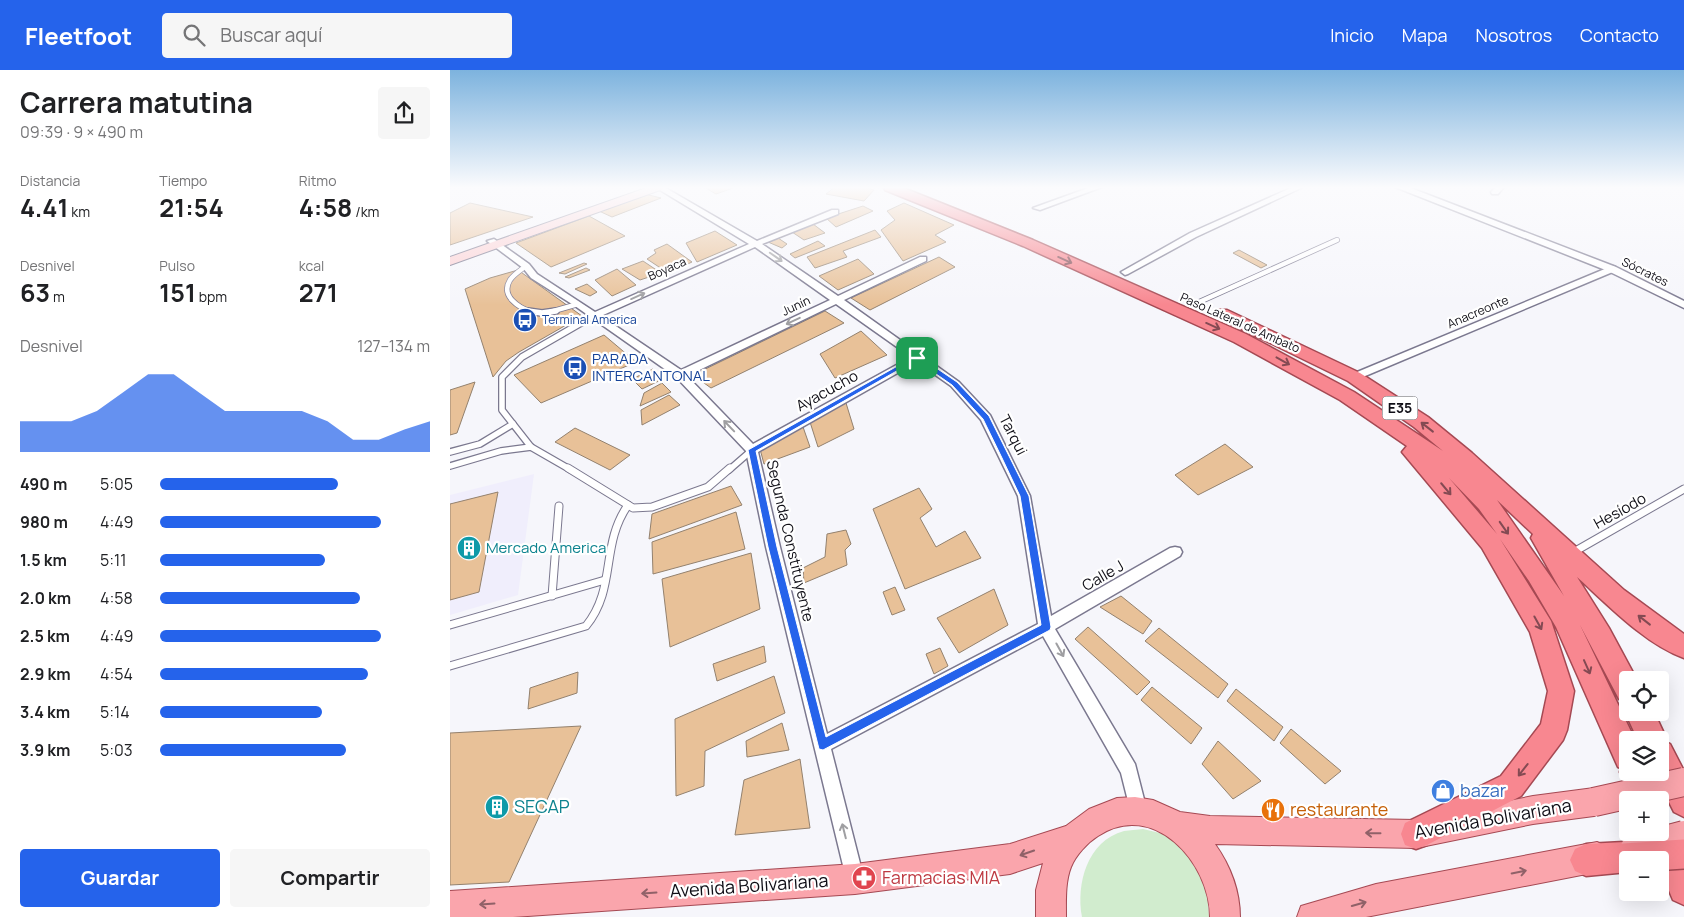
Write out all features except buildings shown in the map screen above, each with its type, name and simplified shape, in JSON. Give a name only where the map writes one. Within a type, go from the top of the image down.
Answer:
[{"type":"highway","name":"Paso Lateral de Ambato","points":[[987,227],[1351,387],[1421,422],[1465,458],[1615,597],[1666,637],[1682,644]]},
{"type":"highway","name":"Paso Lateral de Ambato","points":[[1018,227],[1261,331],[1351,387]]},
{"type":"highway","points":[[1351,387],[1460,476],[1487,503],[1537,574],[1566,621],[1619,737]]},
{"type":"highway","points":[[1351,387],[1425,464],[1490,542],[1542,629],[1561,691],[1554,730],[1510,786],[1416,834]]},
{"type":"highway","points":[[1529,517],[1600,636],[1619,673]]},
{"type":"highway","points":[[1669,772],[1684,802]]},
{"type":"highway","points":[[1664,841],[1684,889]]},
{"type":"highway","points":[[1669,854],[1684,854]]},
{"type":"highway","points":[[1586,860],[1619,855]]},
{"type":"main road","points":[[450,261],[538,227]]},
{"type":"main road","points":[[450,255],[543,227]]},
{"type":"main road","name":"Avenida Bolivariana","points":[[1180,826],[1210,830],[1416,834],[1532,810],[1594,802],[1684,782]]},
{"type":"main road","name":"Avenida Bolivariana","points":[[1051,917],[1050,894],[1058,863],[1073,838],[1092,822],[1114,812],[1138,810],[1160,815],[1180,826],[1201,847],[1217,875],[1225,908],[1225,917]]},
{"type":"main road","points":[[1634,851],[1684,835]]},
{"type":"main road","name":"Avenida Bolivariana","points":[[450,906],[855,878],[1010,859],[1073,838]]},
{"type":"main road","points":[[1312,917],[1376,899],[1586,860]]},
{"type":"street","name":"Tarqui","points":[[726,227],[756,244],[955,384],[986,418],[1024,496],[1046,627],[1129,770],[1138,810]]},
{"type":"street","name":"Boyaca","points":[[593,316],[799,227]]},
{"type":"street","points":[[1125,272],[1210,227]]},
{"type":"street","name":"Sócrates","points":[[1502,227],[1612,269],[1684,305]]},
{"type":"street","name":"Segunda Constituyente","points":[[494,243],[526,266],[534,276],[578,304],[680,375],[752,450],[773,547],[855,878]]},
{"type":"street","name":"Junín","points":[[680,375],[923,259]]},
{"type":"street","name":"Anacreonte","points":[[1351,387],[1612,269]]},
{"type":"street","name":"Ayacucho","points":[[752,450],[917,358]]},
{"type":"street","name":"Calle J","points":[[823,745],[1046,627],[1175,552]]},
{"type":"lane","points":[[1197,303],[1337,240]]},
{"type":"lane","points":[[526,266],[508,283],[508,291],[514,304],[524,310],[535,313],[554,312],[578,304]]},
{"type":"lane","points":[[593,316],[522,357],[502,377],[502,410],[531,447],[633,508],[652,507],[708,487],[752,450]]},
{"type":"lane","points":[[450,452],[480,444],[512,424]]},
{"type":"lane","points":[[450,466],[501,451],[531,447]]},
{"type":"lane","name":"Hesíodo","points":[[1569,554],[1684,489]]},
{"type":"lane","points":[[450,666],[586,626],[601,608],[615,531],[621,512],[628,505]]},
{"type":"lane","points":[[552,596],[559,506]]},
{"type":"lane","points":[[450,625],[605,580]]},
{"type":"shaded area","points":[[534,474],[518,595],[450,615],[450,495]]},
{"type":"green space","points":[[1143,829],[1164,834],[1182,846],[1207,887],[1209,917],[1082,917],[1081,891],[1083,878],[1093,854],[1111,836],[1124,831]]},
{"type":"place","name":"Terminal America","points":[[525,320]]},
{"type":"place","name":"PARADA INTERCANTONAL","points":[[575,368]]},
{"type":"place","name":"Mercado America","points":[[469,548]]},
{"type":"place","name":"bazar","points":[[1443,791]]},
{"type":"place","name":"SECAP","points":[[497,807]]},
{"type":"place","name":"restaurante","points":[[1273,810]]},
{"type":"place","name":"Farmacias MIA","points":[[864,878]]},
{"type":"route","points":[[917,358],[955,384],[986,418],[1006,458],[1024,496],[1046,627],[823,745],[773,547],[752,450],[917,358]]}]
